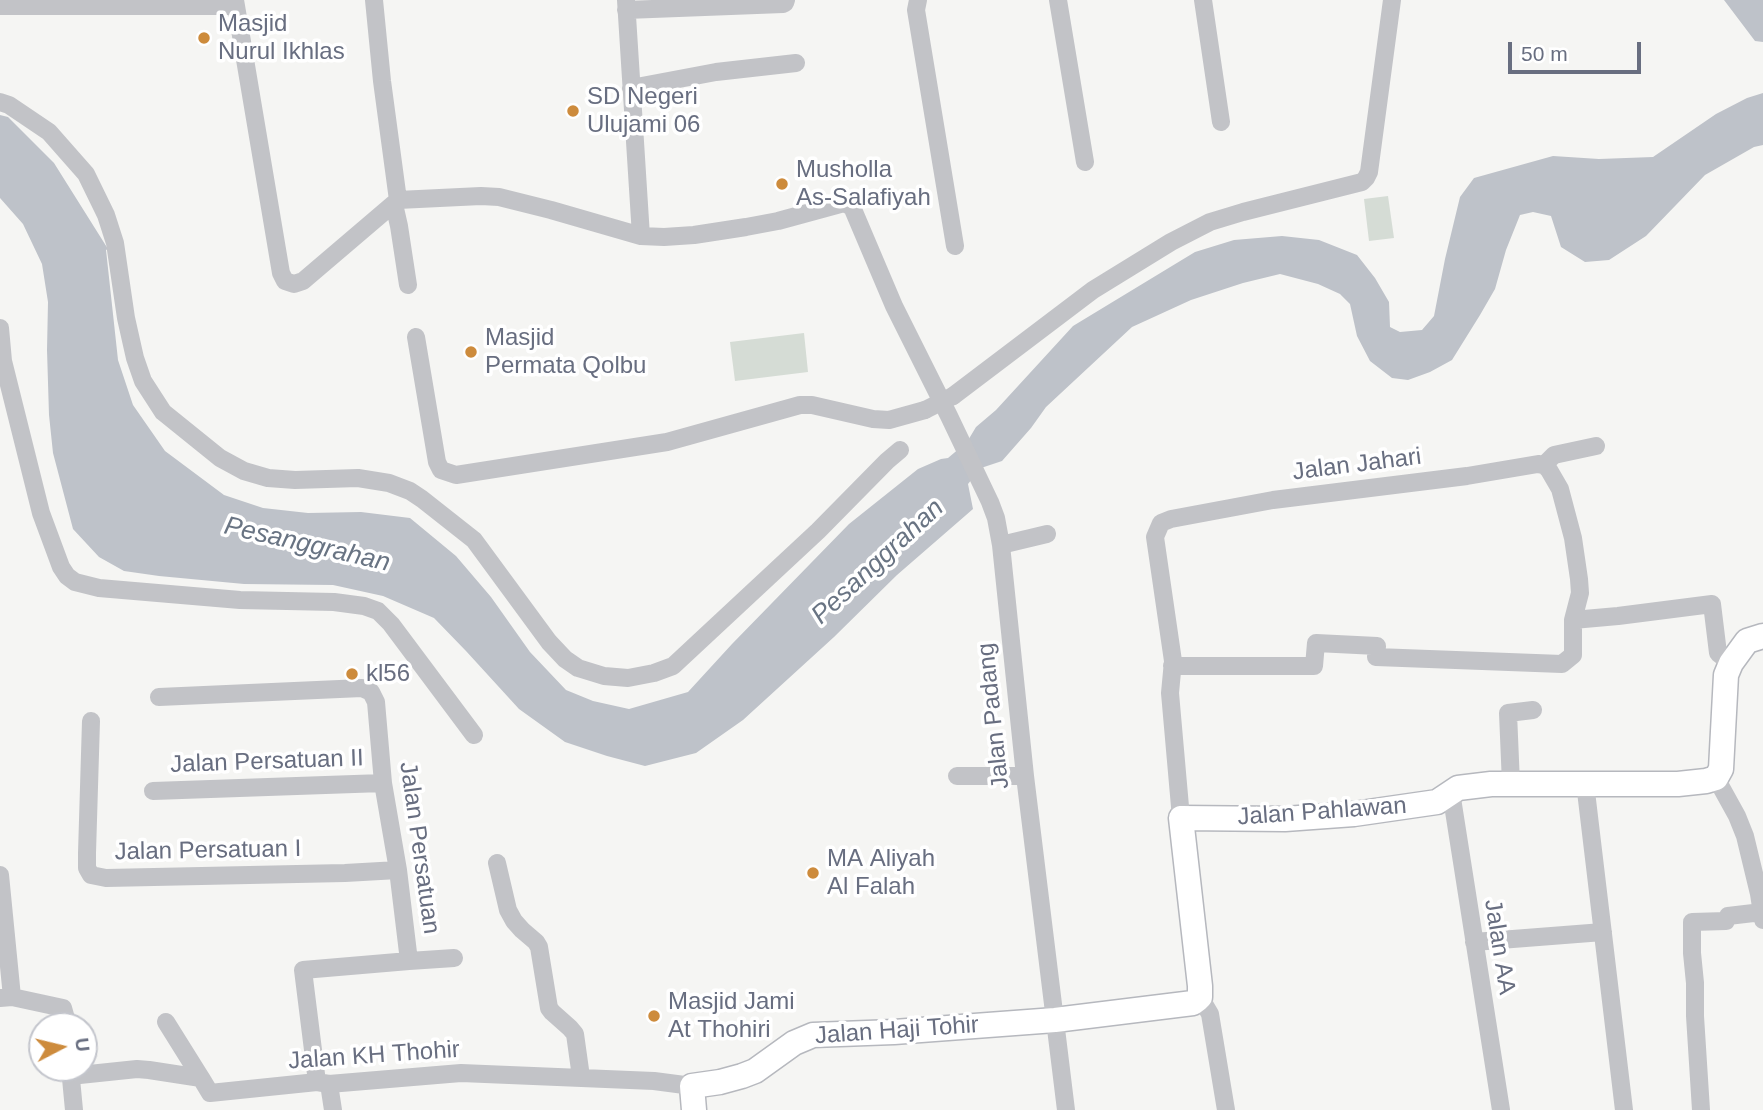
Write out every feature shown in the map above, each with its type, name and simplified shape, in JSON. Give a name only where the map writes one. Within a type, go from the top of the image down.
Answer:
[{"type":"street","points":[[374,0],[408,285]]},
{"type":"street","points":[[0,6],[235,3],[281,273],[285,281],[294,284],[303,281],[396,202],[481,195],[499,197],[551,209],[641,236],[626,5],[783,4],[786,0]]},
{"type":"street","points":[[918,0],[916,10],[955,246]]},
{"type":"street","points":[[1058,0],[1085,162]]},
{"type":"street","points":[[1203,0],[1221,122]]},
{"type":"street","points":[[416,337],[437,462],[441,470],[456,475],[667,442],[800,405],[889,420],[925,410],[953,396],[1093,290],[1171,242],[1210,222],[1362,182],[1369,172],[1391,3]]},
{"type":"street","points":[[631,88],[716,72],[796,63]]},
{"type":"street","points":[[0,102],[9,105],[49,132],[86,174],[106,215],[115,243],[135,358],[143,381],[163,412],[220,458],[244,471],[268,478],[295,480],[358,478],[389,482],[410,491],[474,540],[549,642],[578,668],[604,676],[628,678],[673,666],[790,558],[900,450]]},
{"type":"street","name":"Jalan Padang","points":[[641,236],[694,235],[778,221],[844,202],[850,206],[894,306],[996,518],[1055,1020]]},
{"type":"street","points":[[0,328],[3,361],[41,513],[61,567],[67,576],[75,582],[99,588],[240,600],[365,606],[377,611],[391,624],[474,735]]},
{"type":"street","points":[[1172,666],[1314,666],[1316,643],[1377,646],[1376,657],[1562,664],[1573,655],[1573,620],[1580,593],[1573,538],[1560,489],[1544,465],[1554,455],[1596,446]]},
{"type":"street","name":"Jalan Jahari","points":[[1181,818],[1170,692],[1172,666],[1154,537],[1161,523],[1273,500],[1544,465]]},
{"type":"street","points":[[1001,545],[1047,534]]},
{"type":"street","points":[[1573,620],[1712,604],[1718,653],[1731,663]]},
{"type":"street","points":[[1701,1110],[1692,922],[1726,921],[1728,916],[1762,916],[1745,836],[1716,778],[1721,769],[1726,675],[1747,641],[1763,636]]},
{"type":"street","name":"Jalan Persatuan","points":[[159,697],[362,688],[371,692],[376,702],[383,783],[409,961],[303,970],[323,1083],[333,1110]]},
{"type":"street","points":[[1511,784],[1508,713],[1533,710]]},
{"type":"street","name":"Jalan Persatuan I","points":[[91,721],[87,868],[91,875],[106,878],[397,870]]},
{"type":"street","points":[[957,776],[1025,776]]},
{"type":"street","name":"Jalan Pahlawan","points":[[1181,818],[1284,819],[1354,814],[1437,802],[1458,789],[1511,784],[1678,784],[1706,782],[1716,778]]},
{"type":"street","name":"Jalan Persatuan II","points":[[153,791],[383,783]]},
{"type":"street","points":[[1585,783],[1624,1110]]},
{"type":"street","name":"Jalan AA","points":[[1451,792],[1501,1110]]},
{"type":"street","points":[[1181,818],[1200,997],[1210,1014],[1226,1110]]},
{"type":"street","points":[[497,863],[508,910],[514,921],[539,947],[550,1008],[575,1034],[581,1077]]},
{"type":"street","points":[[0,875],[6,998],[63,1008],[64,1012]]},
{"type":"street","points":[[1474,942],[1604,932]]},
{"type":"street","points":[[409,961],[454,958]]},
{"type":"street","points":[[1066,1110],[1055,1020],[1193,1003],[1200,997]]},
{"type":"street","name":"Jalan Haji Tohir","points":[[693,1098],[720,1082],[755,1071],[794,1042],[813,1035],[1055,1020]]},
{"type":"street","points":[[166,1022],[207,1094]]},
{"type":"street","name":"Jalan KH Thohir","points":[[98,1071],[137,1069],[207,1094],[461,1073],[654,1081],[693,1098]]},
{"type":"street","points":[[71,1082],[74,1110]]},
{"type":"shaded area","points":[[1388,196],[1394,238],[1369,241],[1364,199]]},
{"type":"shaded area","points":[[804,333],[808,372],[735,381],[730,342]]},
{"type":"water","points":[[1724,0],[1763,0],[1763,42],[1755,41]]},
{"type":"water","name":"Pesanggrahan","points":[[1763,93],[1763,145],[1754,147],[1705,175],[1646,236],[1609,260],[1585,262],[1561,247],[1551,216],[1533,212],[1520,215],[1495,289],[1452,360],[1430,372],[1408,380],[1392,378],[1370,361],[1357,336],[1350,304],[1340,294],[1318,284],[1280,274],[1191,300],[1132,327],[1046,407],[1002,461],[981,468],[968,484],[973,509],[897,575],[743,720],[696,753],[645,766],[565,742],[519,709],[434,618],[383,596],[333,585],[244,584],[159,576],[124,571],[99,557],[73,529],[53,453],[49,415],[48,302],[42,264],[23,224],[0,198],[0,115],[8,117],[54,163],[108,249],[118,360],[133,405],[165,451],[224,495],[263,508],[308,513],[361,512],[410,518],[456,556],[491,597],[530,652],[566,690],[593,701],[629,709],[688,692],[849,524],[918,469],[948,458],[967,442],[976,427],[996,410],[1073,326],[1195,252],[1234,240],[1282,236],[1319,240],[1357,255],[1389,302],[1390,327],[1400,332],[1422,330],[1434,316],[1460,197],[1474,178],[1553,156],[1599,159],[1653,157],[1716,114]]},
{"type":"place","name":"Masjid Nurul Ikhlas","points":[[204,38]]},
{"type":"place","name":"SD Negeri Ulujami 06","points":[[573,111]]},
{"type":"place","name":"Musholla As-Salafiyah","points":[[782,184]]},
{"type":"place","name":"Masjid Permata Qolbu","points":[[471,352]]},
{"type":"place","name":"kl56","points":[[352,674]]},
{"type":"place","name":"MA Aliyah Al Falah","points":[[813,873]]},
{"type":"place","name":"Masjid Jami At Thohiri","points":[[654,1016]]}]
